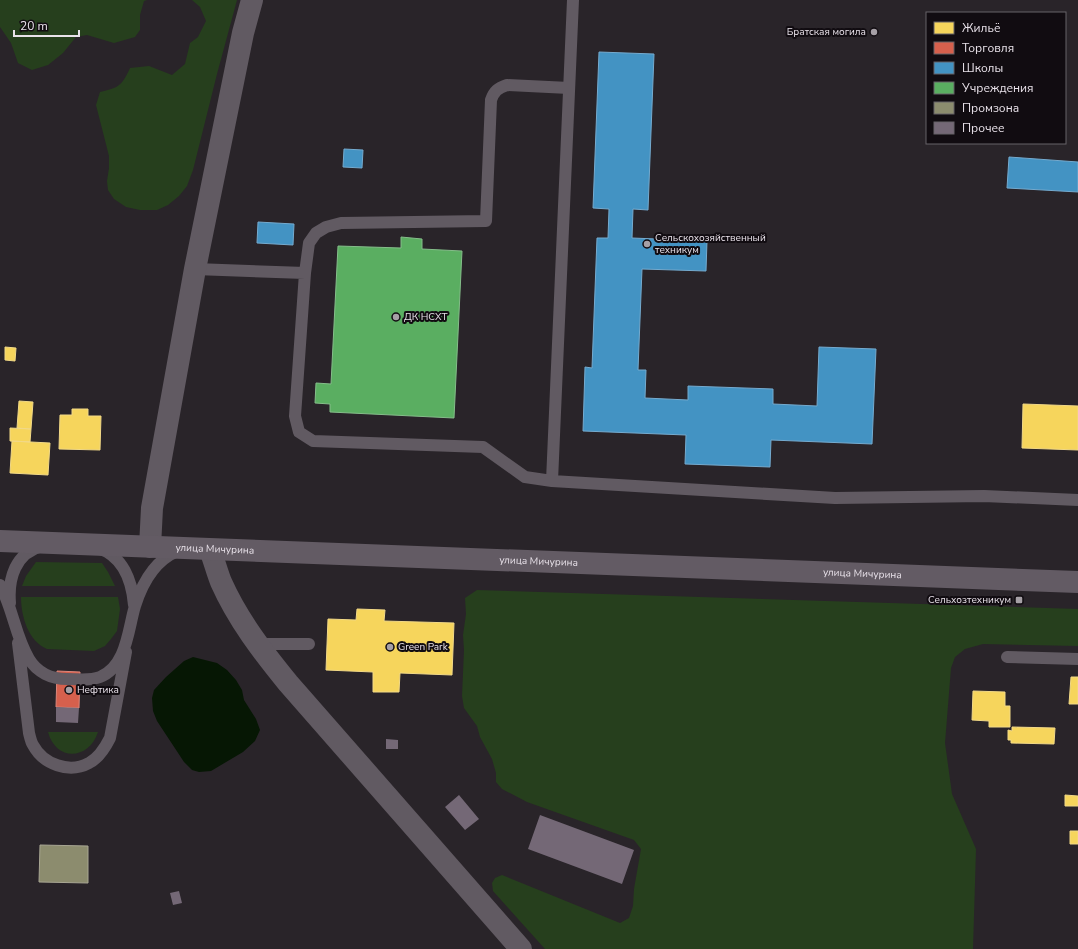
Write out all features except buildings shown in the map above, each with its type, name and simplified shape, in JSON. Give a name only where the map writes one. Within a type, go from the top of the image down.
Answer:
[{"type":"main road","name":"улица Мичурина","points":[[0,541],[1078,582]]},
{"type":"street","points":[[150,547],[152,508],[195,269],[243,32],[252,0]]},
{"type":"street","points":[[210,550],[221,581],[242,622],[256,644],[298,695],[521,949]]},
{"type":"lane","points":[[552,481],[573,0]]},
{"type":"lane","points":[[569,88],[507,86],[500,87],[494,92],[491,100],[486,221],[341,223],[326,227],[316,233],[309,243],[305,273],[295,416],[299,432],[313,441],[484,447],[525,478],[552,481],[835,498],[984,496],[1078,500]]},
{"type":"lane","points":[[195,269],[305,273]]},
{"type":"lane","points":[[11,612],[10,591],[12,575],[18,562],[39,547],[55,544]]},
{"type":"lane","points":[[85,544],[108,553],[122,566],[131,582],[134,608]]},
{"type":"lane","points":[[17,630],[29,733],[33,745],[47,761],[57,766],[70,768],[90,763],[105,749],[110,738],[134,608],[141,590],[154,568],[163,558],[170,554],[188,549]]},
{"type":"lane","points":[[0,585],[28,658],[36,668],[56,679],[92,679],[101,677],[109,672],[114,666],[128,640]]},
{"type":"lane","points":[[256,644],[309,644]]},
{"type":"lane","points":[[1007,657],[1078,659]]},
{"type":"green space","points":[[0,0],[147,0],[144,1],[140,15],[140,30],[135,37],[114,43],[87,35],[76,37],[63,53],[48,65],[32,70],[18,63],[11,43],[0,27]]},
{"type":"green space","points":[[192,0],[237,0],[193,170],[187,186],[179,196],[168,205],[157,210],[140,210],[126,207],[114,199],[108,190],[107,181],[109,156],[96,105],[100,92],[119,85],[130,68],[149,66],[172,75],[185,64],[190,43],[198,37],[206,21],[200,7]]},
{"type":"green space","points":[[36,562],[102,563],[115,586],[22,586],[26,576]]},
{"type":"green space","points":[[477,590],[1078,609],[1078,646],[983,644],[965,649],[955,657],[951,668],[945,743],[952,794],[976,849],[973,949],[545,949],[493,891],[492,883],[495,878],[502,875],[620,923],[629,918],[633,906],[634,889],[641,849],[634,840],[527,802],[502,789],[496,782],[496,773],[492,759],[480,737],[477,726],[464,708],[462,696],[464,650],[463,635],[466,614],[465,598]]},
{"type":"green space","points":[[21,597],[118,597],[120,609],[117,631],[105,646],[94,651],[47,649],[40,645],[30,634],[22,612]]},
{"type":"green space","points":[[48,732],[98,732],[94,741],[88,748],[73,754],[65,753],[58,749],[52,742]]},
{"type":"shaded area","points":[[193,657],[217,663],[227,670],[242,690],[244,700],[256,719],[260,730],[255,741],[243,752],[211,771],[199,772],[192,770],[184,762],[157,721],[153,711],[152,698],[154,690],[184,661]]},
{"type":"place","name":"Братская могила","points":[[874,32]]},
{"type":"place","name":"Сельскохозяйственный техникум","points":[[647,244]]},
{"type":"place","name":"ДК НСХТ","points":[[396,317]]},
{"type":"place","name":"Сельхозтехникум","points":[[1019,600]]},
{"type":"place","name":"Green Park","points":[[390,647]]},
{"type":"place","name":"Нефтика","points":[[69,690]]}]
